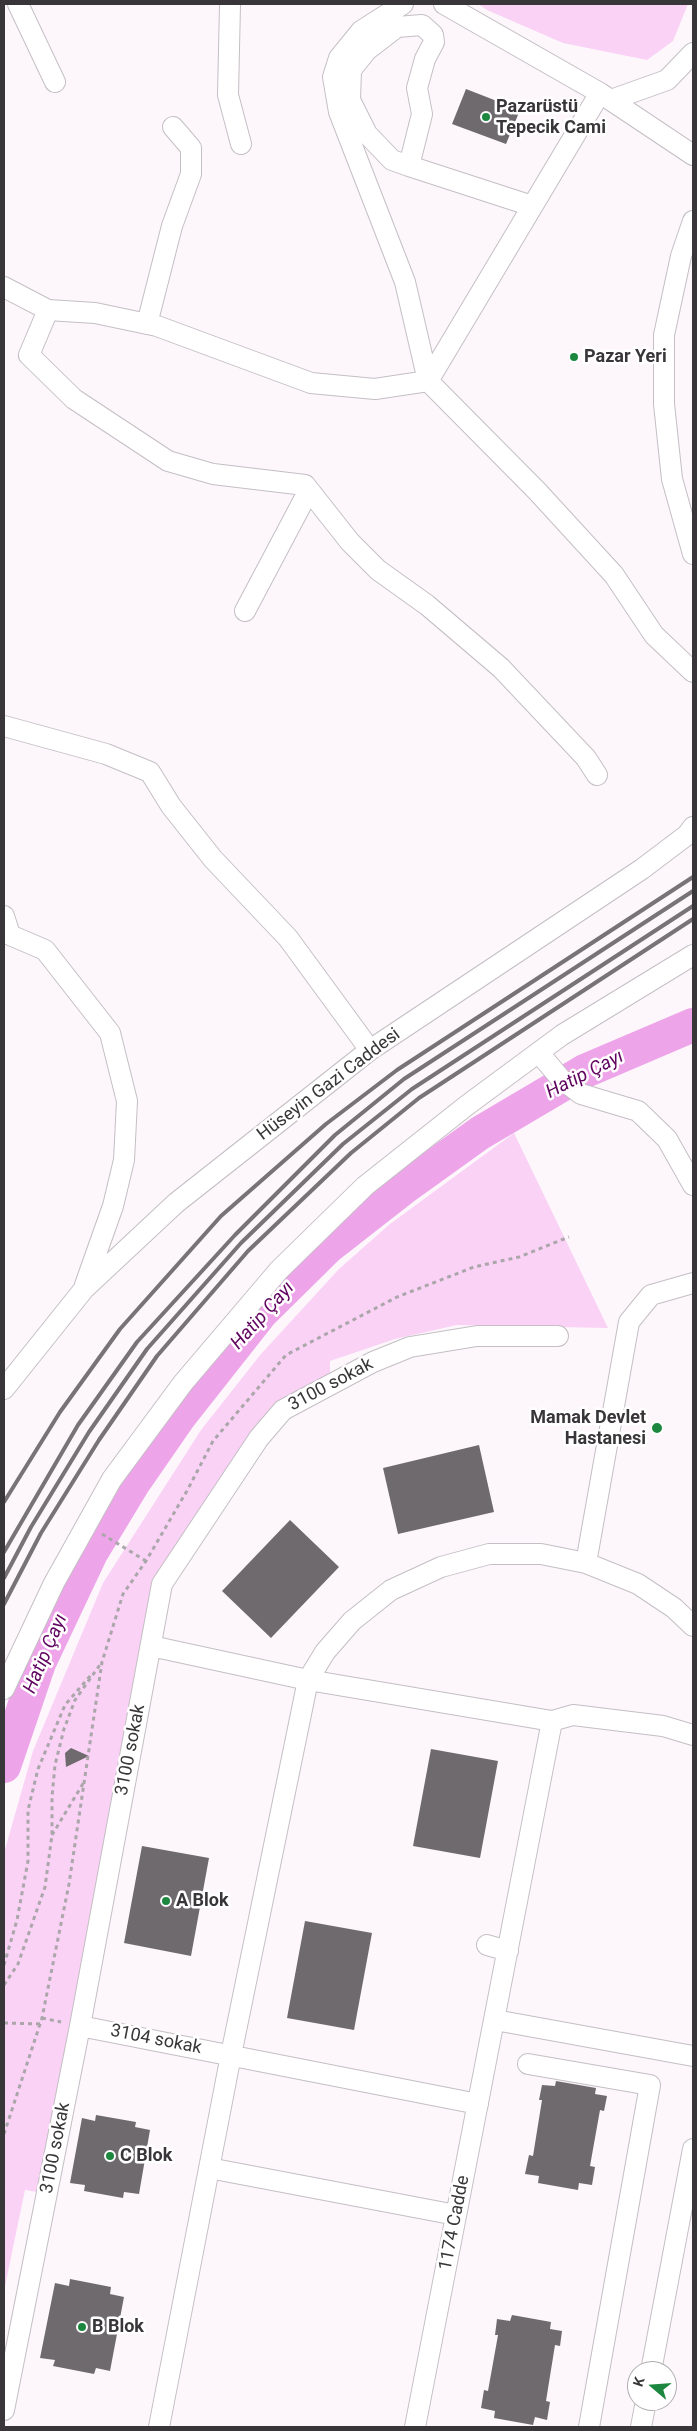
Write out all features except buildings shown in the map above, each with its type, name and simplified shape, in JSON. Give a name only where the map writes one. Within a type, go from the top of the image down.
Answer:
[{"type":"street","points":[[18,4],[55,82]]},
{"type":"street","points":[[230,4],[228,95],[241,144]]},
{"type":"street","points":[[403,4],[361,31],[339,58],[333,78],[339,112],[405,282],[428,381],[537,491],[614,575],[654,636],[693,672]]},
{"type":"street","points":[[444,4],[605,97],[693,155]]},
{"type":"street","points":[[409,166],[422,114],[417,88],[425,59],[434,42],[433,35],[422,25],[397,27],[367,50],[351,70],[350,100],[367,134],[392,160],[409,166],[532,206]]},
{"type":"street","points":[[428,381],[532,206],[605,97],[667,80],[693,53]]},
{"type":"street","points":[[147,324],[172,226],[191,174],[192,148],[173,127]]},
{"type":"street","points":[[693,221],[681,256],[664,336],[664,404],[672,479],[693,554]]},
{"type":"street","points":[[4,287],[48,310],[95,313],[147,324],[311,382],[375,389],[428,381]]},
{"type":"street","points":[[48,310],[29,355],[74,399],[168,461],[213,474],[305,485],[350,542],[378,570],[428,605],[501,668],[586,758],[597,775]]},
{"type":"street","points":[[245,611],[308,490]]},
{"type":"street","points":[[4,726],[106,754],[150,772],[171,806],[213,859],[288,938],[370,1050]]},
{"type":"street","name":"Hüseyin Gazi Caddesi","points":[[4,1389],[84,1289],[176,1203],[370,1050],[642,869],[687,835],[693,827]]},
{"type":"street","points":[[4,916],[10,935],[44,950],[110,1033],[127,1100],[124,1160],[113,1206],[84,1289]]},
{"type":"street","points":[[4,1689],[54,1584],[112,1479],[190,1375],[279,1270],[365,1186],[466,1106],[562,1035],[693,955]]},
{"type":"street","points":[[673,967],[693,961]]},
{"type":"street","points":[[538,1053],[561,1079],[581,1094],[638,1111],[667,1139],[693,1185]]},
{"type":"street","points":[[586,1563],[629,1322],[651,1295],[693,1283]]},
{"type":"street","name":"3100 sokak","points":[[4,2410],[70,2024],[151,1646],[162,1584],[258,1438],[282,1410],[358,1370],[410,1347],[477,1336],[558,1336]]},
{"type":"street","points":[[159,2427],[231,2055],[308,1680],[325,1652],[352,1621],[391,1590],[441,1567],[489,1554],[540,1554],[586,1563],[638,1584],[674,1608],[693,1626]]},
{"type":"street","points":[[151,1646],[308,1680],[552,1720],[573,1715],[663,1726],[693,1735]]},
{"type":"street","name":"1174 Cadde","points":[[415,2427],[552,1720]]},
{"type":"street","points":[[487,1946],[508,1951]]},
{"type":"street","points":[[495,2020],[693,2056]]},
{"type":"street","name":"3104 sokak","points":[[70,2024],[478,2104]]},
{"type":"street","points":[[528,2064],[650,2085],[589,2427]]},
{"type":"street","points":[[653,2361],[693,2150]]},
{"type":"street","points":[[209,2168],[456,2215]]},
{"type":"street","points":[[641,2427],[644,2411]]},
{"type":"path","points":[[4,2134],[41,2024],[69,1884],[102,1662],[124,1594],[146,1561],[188,1489],[213,1440],[286,1355],[397,1297],[474,1267],[519,1256],[569,1237]]},
{"type":"path","points":[[98,1532],[146,1561]]},
{"type":"path","points":[[4,1985],[18,1964],[45,1887],[52,1835],[52,1797],[55,1765],[64,1729],[76,1700],[102,1662]]},
{"type":"path","points":[[4,1965],[17,1920],[28,1861],[28,1810],[38,1769],[65,1705],[102,1662]]},
{"type":"path","points":[[52,1835],[84,1781]]},
{"type":"path","points":[[42,2018],[70,2024]]},
{"type":"path","points":[[4,2023],[41,2024]]},
{"type":"shaded area","points":[[478,4],[688,4],[673,41],[647,60],[563,43],[487,10]]},
{"type":"shaded area","points":[[514,1133],[608,1328],[457,1325],[395,1339],[330,1361],[330,1373],[275,1404],[173,1551],[37,2192],[25,2190],[4,2291],[4,1853],[33,1751],[103,1583],[201,1430],[261,1354],[339,1269],[390,1224]]},
{"type":"waterway","name":"Hatip Çayı","points":[[4,1766],[39,1663],[91,1553],[134,1482],[179,1417],[261,1313],[329,1246],[402,1189],[480,1133],[585,1071],[693,1025]]},
{"type":"railway","points":[[4,1502],[60,1412],[120,1329],[221,1216],[326,1124],[397,1070],[693,877]]},
{"type":"railway","points":[[4,1552],[78,1425],[137,1342],[235,1235],[335,1135],[404,1079],[693,891]]},
{"type":"railway","points":[[4,1578],[31,1527],[89,1432],[147,1349],[241,1243],[343,1144],[412,1089],[693,906]]},
{"type":"railway","points":[[4,1604],[41,1533],[99,1440],[157,1356],[248,1251],[351,1153],[419,1098],[693,919]]},
{"type":"place","name":"Pazarüstü Tepecik Cami","points":[[486,117]]},
{"type":"place","name":"Pazar Yeri","points":[[574,357]]},
{"type":"place","name":"Mamak Devlet Hastanesi","points":[[657,1428]]},
{"type":"place","name":"A Blok","points":[[166,1901]]},
{"type":"place","name":"C Blok","points":[[110,2156]]},
{"type":"place","name":"B Blok","points":[[82,2327]]}]
